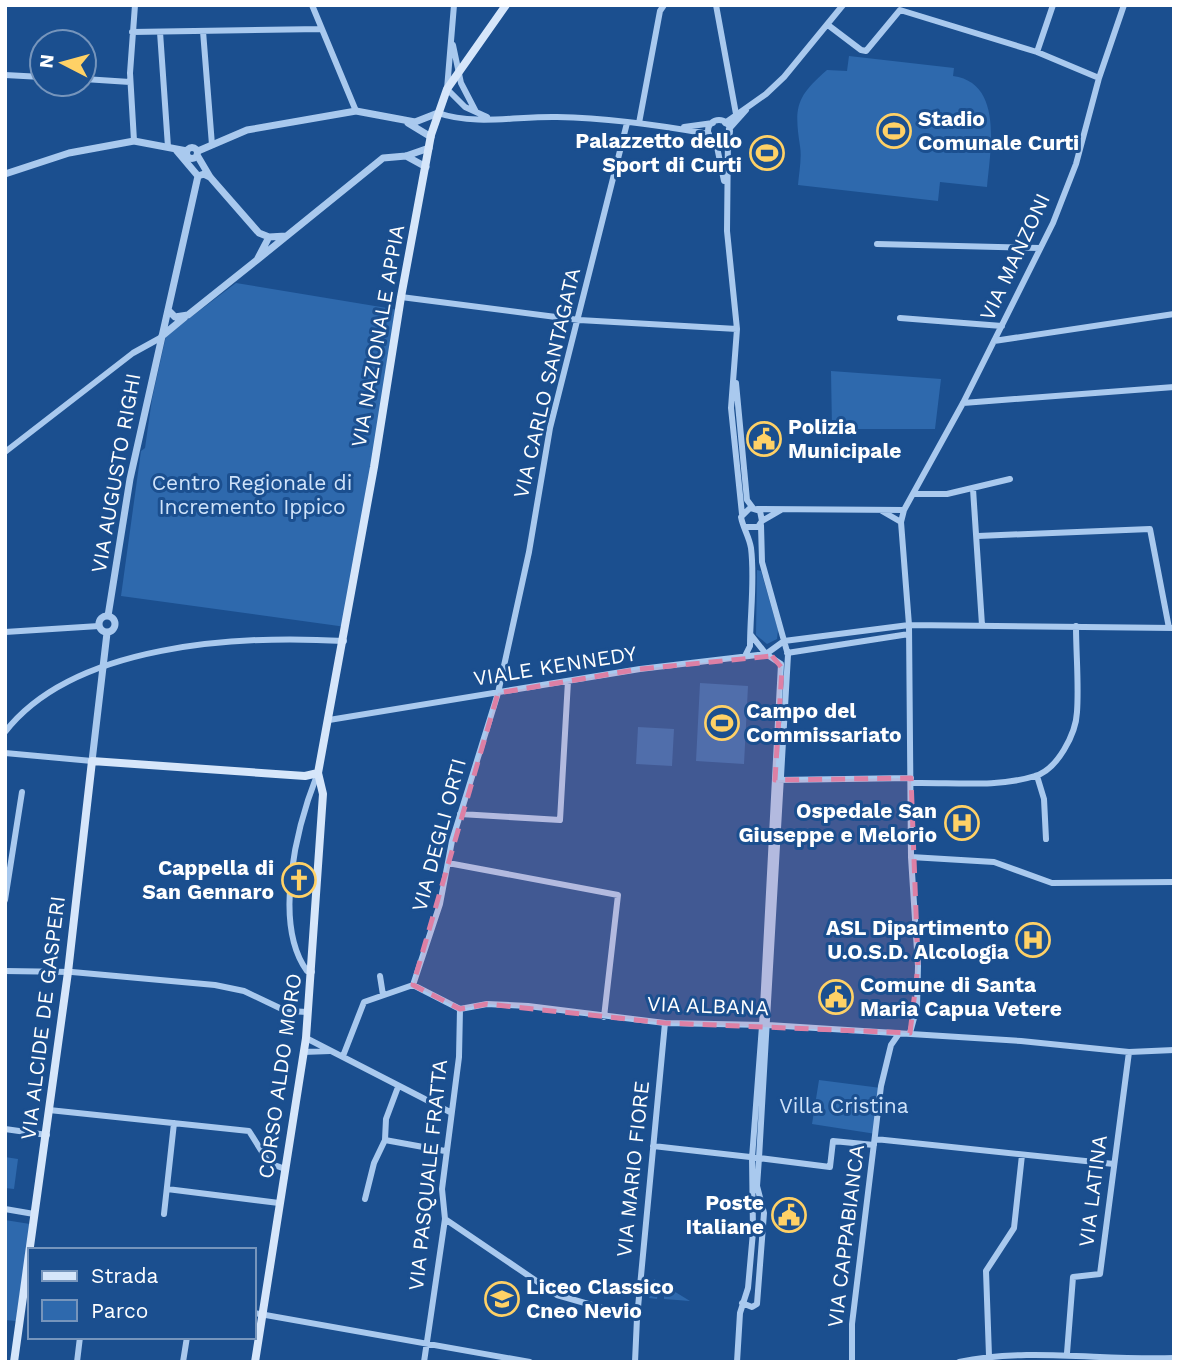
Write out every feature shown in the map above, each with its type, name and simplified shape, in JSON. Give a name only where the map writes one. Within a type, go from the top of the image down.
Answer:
[{"type":"main road","name":"VIA NAZIONALE APPIA","points":[[318,773],[344,641],[401,297],[431,137],[447,89],[506,5]]},
{"type":"main road","points":[[92,761],[305,776],[318,773]]},
{"type":"main road","name":"VIA ALCIDE DE GASPERI","points":[[31,1248],[68,972],[92,761]]},
{"type":"main road","name":"CORSO ALDO MORO","points":[[256,1338],[257,1314],[285,1170],[306,1038],[313,972],[323,794],[318,773]]},
{"type":"main road","name":"VIA ALCIDE DE GASPERI","points":[[14,1362],[28,1273]]},
{"type":"main road","name":"CORSO ALDO MORO","points":[[255,1362],[256,1339]]},
{"type":"street","points":[[134,141],[130,82],[135,5]]},
{"type":"street","points":[[312,5],[356,111]]},
{"type":"street","points":[[454,5],[447,89],[465,107],[492,119]]},
{"type":"street","points":[[639,123],[660,11],[664,5]]},
{"type":"street","points":[[716,5],[736,114]]},
{"type":"street","points":[[745,656],[749,651],[752,562],[742,514],[732,408],[737,329],[727,231],[727,129],[736,114],[785,77],[843,5]]},
{"type":"street","points":[[1037,52],[1053,5]]},
{"type":"street","name":"VIA MANZONI","points":[[904,510],[963,403],[1040,248],[1076,164],[1099,78],[1124,5]]},
{"type":"street","points":[[828,25],[860,50],[866,51],[900,10],[1037,52],[1099,78]]},
{"type":"street","points":[[132,32],[322,29]]},
{"type":"street","points":[[452,30],[459,72],[471,107],[492,119]]},
{"type":"street","points":[[203,31],[212,145]]},
{"type":"street","points":[[160,32],[172,148],[198,176],[204,174],[210,177]]},
{"type":"street","points":[[5,75],[28,76]]},
{"type":"street","points":[[98,80],[130,82]]},
{"type":"street","points":[[716,142],[749,106]]},
{"type":"street","points":[[5,174],[69,153],[134,141],[187,151],[189,158],[247,130],[356,111],[404,121],[425,120],[438,113],[466,120],[560,117],[639,123],[709,134],[716,142],[727,196]]},
{"type":"street","points":[[404,121],[431,137]]},
{"type":"street","name":"VIA CARLO SANTAGATA","points":[[498,694],[529,552],[550,428],[627,123]]},
{"type":"street","points":[[679,128],[713,123],[727,129]]},
{"type":"street","points":[[709,134],[713,123]]},
{"type":"street","points":[[5,452],[132,353],[162,337],[383,158],[406,156],[429,148]]},
{"type":"street","points":[[197,153],[210,177],[259,233],[269,237],[287,236]]},
{"type":"street","points":[[406,156],[426,167]]},
{"type":"street","name":"VIA AUGUSTO RIGHI","points":[[108,616],[130,480],[170,312],[198,176]]},
{"type":"street","points":[[257,260],[269,237]]},
{"type":"street","points":[[877,244],[1040,248]]},
{"type":"street","points":[[401,297],[579,320],[737,329]]},
{"type":"street","points":[[170,312],[175,317],[188,315]]},
{"type":"street","points":[[995,341],[1174,314]]},
{"type":"street","points":[[900,318],[1002,326]]},
{"type":"street","points":[[735,352],[747,500],[762,514],[762,562],[787,653],[778,780]]},
{"type":"street","points":[[963,403],[1174,387]]},
{"type":"street","points":[[915,494],[947,494],[1010,479]]},
{"type":"street","points":[[973,489],[982,625]]},
{"type":"street","points":[[742,514],[755,508],[904,510],[901,522],[909,625],[911,857],[918,966],[917,1007],[910,1033]]},
{"type":"street","points":[[745,527],[755,529],[781,510]]},
{"type":"street","points":[[880,510],[901,522]]},
{"type":"street","points":[[766,654],[784,641],[909,625],[1171,628],[1150,529],[978,536]]},
{"type":"street","points":[[752,562],[762,562]]},
{"type":"street","points":[[99,626],[101,619],[108,616],[115,624],[114,629],[107,633]]},
{"type":"street","points":[[5,632],[99,626],[107,633]]},
{"type":"street","points":[[778,780],[992,782],[1037,776],[1051,766],[1072,736],[1077,714],[1076,626]]},
{"type":"street","points":[[5,753],[92,761],[107,633]]},
{"type":"street","points":[[742,1303],[746,1307],[757,1304],[763,1203],[757,1186],[758,1158],[782,668],[776,659],[766,654],[750,633]]},
{"type":"street","points":[[787,653],[909,634]]},
{"type":"street","points":[[5,732],[44,694],[79,674],[102,667],[186,647],[280,638],[344,641]]},
{"type":"street","name":"VIALE KENNEDY","points":[[329,720],[568,681],[766,654]]},
{"type":"street","points":[[460,814],[560,820],[568,681]]},
{"type":"street","name":"VIA DEGLI ORTI","points":[[413,985],[440,904],[460,814],[498,694]]},
{"type":"street","points":[[313,972],[307,971],[296,951],[290,918],[296,843],[318,773]]},
{"type":"street","points":[[1037,776],[1044,799],[1046,839]]},
{"type":"street","points":[[5,900],[22,792]]},
{"type":"street","points":[[911,857],[994,862],[1052,883],[1174,881]]},
{"type":"street","points":[[448,863],[618,895],[604,1017]]},
{"type":"street","points":[[5,971],[68,972],[235,988],[278,1008],[308,1012]]},
{"type":"street","points":[[380,976],[383,995]]},
{"type":"street","points":[[343,1056],[364,1002],[413,985],[460,1009]]},
{"type":"street","name":"VIA ALBANA","points":[[460,1009],[501,1005],[665,1023],[765,1026],[898,1035],[910,1033],[1129,1052],[1174,1051]]},
{"type":"street","name":"VIA PASQUALE FRATTA","points":[[424,1362],[445,1219],[442,1189],[459,1057],[460,1009]]},
{"type":"street","name":"VIA MARIO FIORE","points":[[635,1362],[665,1023]]},
{"type":"street","name":"VIA CAPPABIANCA","points":[[852,1362],[852,1324],[881,1086],[891,1045],[898,1035]]},
{"type":"street","points":[[306,1038],[450,1112]]},
{"type":"street","points":[[303,1052],[332,1051]]},
{"type":"street","name":"VIA LATINA","points":[[1066,1353],[1073,1277],[1100,1274],[1129,1052]]},
{"type":"street","points":[[365,1199],[374,1163],[385,1140],[386,1119],[398,1087]]},
{"type":"street","points":[[49,1110],[249,1131],[269,1163],[285,1170]]},
{"type":"street","points":[[164,1214],[174,1123]]},
{"type":"street","points":[[5,1129],[47,1135]]},
{"type":"street","points":[[385,1140],[427,1150],[445,1151]]},
{"type":"street","points":[[653,1146],[830,1167],[833,1141],[875,1142],[1114,1164]]},
{"type":"street","points":[[989,1356],[986,1271],[1014,1228],[1022,1155]]},
{"type":"street","points":[[737,1362],[742,1303],[748,1288],[752,1204],[758,1158]]},
{"type":"street","points":[[167,1189],[279,1203]]},
{"type":"street","points":[[752,1204],[763,1203]]},
{"type":"street","points":[[5,1209],[34,1214]]},
{"type":"street","points":[[445,1219],[557,1295],[637,1318]]},
{"type":"street","points":[[257,1314],[530,1362]]},
{"type":"street","points":[[77,1362],[80,1339]]},
{"type":"street","points":[[183,1362],[187,1339]]},
{"type":"street","points":[[1034,1353],[1034,1362]]},
{"type":"street","points":[[960,1362],[989,1356],[1034,1353],[1066,1353],[1133,1360],[1174,1358]]},
{"type":"highlighted area","points":[[772,656],[782,668],[775,780],[911,778],[918,966],[910,1033],[665,1023],[487,1004],[460,1009],[413,985],[498,693],[640,669]]},
{"type":"green space","name":"Stadio Comunale Curti","points":[[849,56],[954,68],[953,76],[969,81],[980,91],[987,105],[990,121],[987,187],[940,182],[938,201],[798,185],[801,155],[797,121],[803,96],[827,70],[847,71]]},
{"type":"green space","name":"Centro Regionale di Incremento Ippico","points":[[236,283],[399,310],[346,627],[121,596],[141,451],[145,448],[152,399],[166,336]]},
{"type":"green space","points":[[831,371],[941,379],[935,429],[832,429]]},
{"type":"green space","points":[[757,570],[761,571],[778,630],[777,639],[767,644],[756,635]]},
{"type":"green space","name":"Campo del Commissariato","points":[[700,683],[748,686],[744,764],[696,761]]},
{"type":"green space","points":[[638,727],[674,729],[672,766],[636,764]]},
{"type":"green space","name":"Villa Cristina","points":[[819,1080],[881,1088],[876,1134],[812,1124]]},
{"type":"green space","points":[[5,1157],[18,1159],[14,1189],[5,1188]]},
{"type":"green space","points":[[5,1220],[30,1224],[16,1321],[5,1320]]},
{"type":"green space","points":[[654,1279],[690,1301],[664,1299],[664,1293],[658,1293],[657,1299],[649,1298]]},
{"type":"place","name":"Stadio Comunale Curti","points":[[894,131]]},
{"type":"place","name":"Palazzetto dello Sport di Curti","points":[[767,153]]},
{"type":"place","name":"Polizia Municipale","points":[[764,439]]},
{"type":"place","name":"Campo del Commissariato","points":[[722,723]]},
{"type":"place","name":"Ospedale San Giuseppe e Melorio","points":[[962,823]]},
{"type":"place","name":"Cappella di San Gennaro","points":[[299,880]]},
{"type":"place","name":"ASL Dipartimento U.O.S.D. Alcologia","points":[[1033,940]]},
{"type":"place","name":"Comune di Santa Maria Capua Vetere","points":[[836,997]]},
{"type":"place","name":"Poste Italiane","points":[[789,1215]]},
{"type":"place","name":"Liceo Classico Cneo Nevio","points":[[502,1299]]}]
